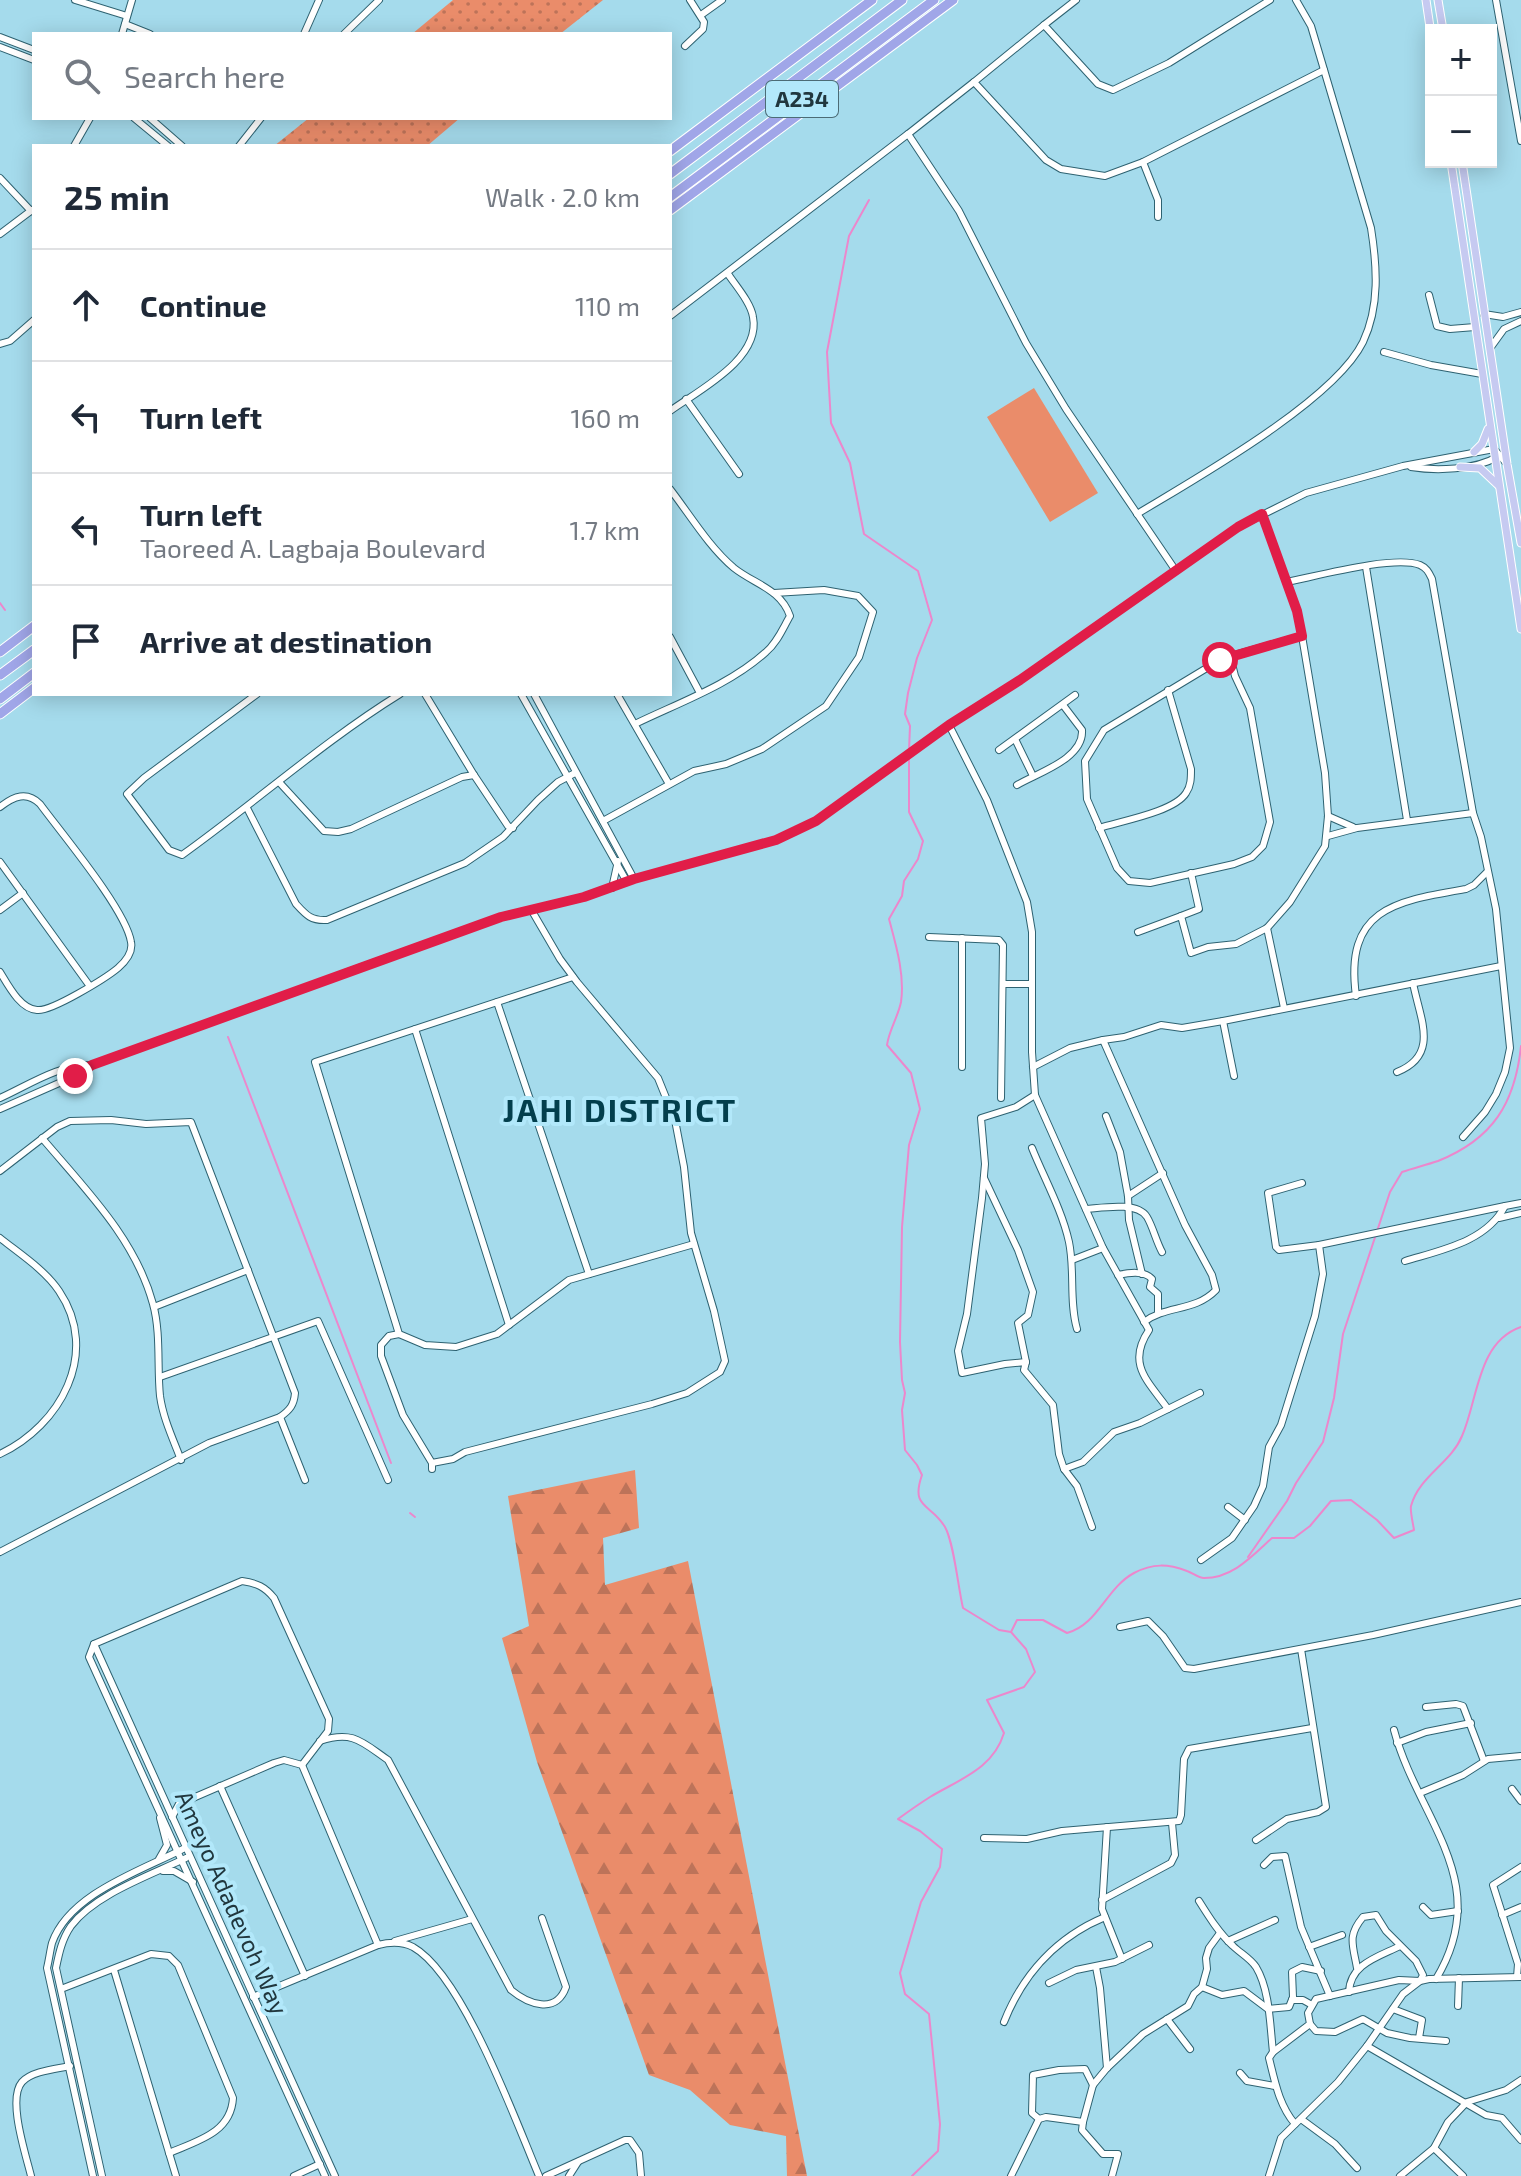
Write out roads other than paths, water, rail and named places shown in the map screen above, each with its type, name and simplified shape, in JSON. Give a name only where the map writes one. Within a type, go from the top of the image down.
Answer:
[{"type":"highway","points":[[672,150],[872,0]]},
{"type":"highway","name":"A234","points":[[672,172],[902,0]]},
{"type":"highway","name":"A234","points":[[672,195],[934,0]]},
{"type":"highway","points":[[672,209],[953,0]]},
{"type":"highway","points":[[750,113],[752,123],[761,130]]},
{"type":"highway","points":[[726,131],[735,136],[734,148]]},
{"type":"highway","points":[[0,652],[32,628]]},
{"type":"highway","points":[[0,675],[32,651]]},
{"type":"highway","points":[[0,699],[32,675]]},
{"type":"highway","points":[[0,714],[32,690]]},
{"type":"main road","points":[[1426,0],[1430,24]]},
{"type":"main road","points":[[1438,0],[1442,24]]},
{"type":"main road","points":[[1452,168],[1521,629]]},
{"type":"main road","points":[[1463,168],[1521,543]]},
{"type":"main road","points":[[1474,452],[1486,436],[1490,423]]},
{"type":"main road","points":[[1460,467],[1480,468],[1488,472],[1499,486]]},
{"type":"street","points":[[75,0],[127,16]]},
{"type":"street","points":[[123,32],[132,0]]},
{"type":"street","points":[[305,32],[319,0]]},
{"type":"street","points":[[346,32],[379,0]]},
{"type":"street","points":[[685,46],[703,29],[704,22],[690,0]]},
{"type":"street","points":[[701,15],[722,0]]},
{"type":"street","points":[[672,315],[908,134],[1076,0]]},
{"type":"street","points":[[1044,25],[1098,84],[1113,90],[1169,63],[1270,0]]},
{"type":"street","points":[[1137,514],[1241,449],[1301,406],[1355,356],[1364,339],[1376,289],[1371,228],[1311,26],[1296,0]]},
{"type":"street","points":[[1496,0],[1521,141]]},
{"type":"street","points":[[125,24],[143,32]]},
{"type":"street","points":[[0,37],[32,49]]},
{"type":"street","points":[[0,47],[32,59]]},
{"type":"street","points":[[974,82],[1046,160],[1061,169],[1105,176],[1143,162],[1324,70]]},
{"type":"street","points":[[75,144],[89,120]]},
{"type":"street","points":[[136,120],[166,144]]},
{"type":"street","points":[[152,120],[180,144]]},
{"type":"street","points":[[241,144],[259,120]]},
{"type":"street","points":[[908,134],[959,211],[993,281],[1042,369],[1176,571]]},
{"type":"street","points":[[1143,162],[1158,200],[1158,217]]},
{"type":"street","points":[[0,178],[32,208]]},
{"type":"street","points":[[0,234],[32,210]]},
{"type":"street","points":[[672,410],[742,358],[753,339],[753,316],[728,274]]},
{"type":"street","points":[[1429,295],[1437,326],[1450,329],[1475,327]]},
{"type":"street","points":[[1484,314],[1503,317],[1521,312]]},
{"type":"street","points":[[1491,347],[1504,329],[1521,321]]},
{"type":"street","points":[[0,344],[10,341],[32,322]]},
{"type":"street","points":[[1384,352],[1482,374]]},
{"type":"street","points":[[686,399],[739,474]]},
{"type":"street","points":[[1403,466],[1425,469],[1460,467],[1496,454],[1504,444]]},
{"type":"street","points":[[0,1109],[75,1076],[92,1065],[501,917],[532,911],[776,840],[816,821],[949,725],[1020,680],[1238,527],[1262,514],[1306,493],[1403,466],[1474,452],[1496,454],[1507,464]]},
{"type":"street","points":[[635,724],[700,693],[767,652],[790,616],[786,603],[733,568],[673,499]]},
{"type":"street","points":[[1181,916],[1191,953],[1208,947],[1236,944],[1267,928],[1310,871],[1328,836],[1325,773],[1302,636],[1287,582],[1262,514]]},
{"type":"street","points":[[1287,582],[1390,563],[1412,563],[1425,568],[1432,579],[1473,813],[1496,909],[1509,1022],[1510,1048],[1505,1072],[1485,1112],[1463,1137]]},
{"type":"street","points":[[1366,567],[1407,820]]},
{"type":"street","points":[[603,821],[694,771],[726,764],[762,749],[826,706],[859,657],[873,612],[858,596],[824,590],[774,593]]},
{"type":"street","points":[[1230,656],[1235,676],[1250,708],[1270,822],[1263,846],[1252,857],[1234,864],[1150,883],[1129,881],[1117,868],[1087,799],[1085,761],[1093,745],[1104,730],[1230,656],[1302,636]]},
{"type":"street","points":[[672,641],[700,693]]},
{"type":"street","points":[[1099,828],[1172,805],[1186,793],[1191,781],[1191,769],[1168,690]]},
{"type":"street","points":[[999,750],[1075,695]]},
{"type":"street","points":[[254,696],[127,794],[161,840],[176,854],[182,855],[334,739],[397,696]]},
{"type":"street","points":[[426,696],[474,775],[508,826],[513,828]]},
{"type":"street","points":[[522,696],[603,821],[630,880]]},
{"type":"street","points":[[535,696],[574,778],[622,862],[645,876]]},
{"type":"street","points":[[618,696],[669,784]]},
{"type":"street","points":[[1017,785],[1066,758],[1079,744],[1082,730],[1063,705]]},
{"type":"street","points":[[949,725],[987,800],[1027,902],[1032,932],[1035,1095],[1103,1248],[1149,1330],[1139,1344],[1138,1363],[1168,1409]]},
{"type":"street","points":[[1015,739],[1033,776]]},
{"type":"street","points":[[1079,744],[1093,745]]},
{"type":"street","points":[[279,782],[324,831],[338,832],[351,829],[462,777],[474,775]]},
{"type":"street","points":[[247,808],[296,904],[316,921],[327,920],[465,863],[513,828],[549,790],[574,778]]},
{"type":"street","points":[[0,807],[11,798],[33,797],[124,919],[132,945],[130,954],[119,967],[55,1007],[38,1011],[16,996],[0,972]]},
{"type":"street","points":[[1328,836],[1407,820],[1430,820],[1473,813]]},
{"type":"street","points":[[1328,816],[1357,828]]},
{"type":"street","points":[[0,862],[89,985]]},
{"type":"street","points":[[612,888],[622,862]]},
{"type":"street","points":[[1356,996],[1355,949],[1382,912],[1410,899],[1466,889],[1487,872]]},
{"type":"street","points":[[1138,932],[1199,909],[1191,873]]},
{"type":"street","points":[[0,910],[23,893]]},
{"type":"street","points":[[532,911],[573,977],[658,1078],[664,1090],[675,1120],[694,1244],[725,1361],[720,1372],[687,1393],[465,1452],[432,1466],[403,1415],[381,1356],[381,1345],[389,1336],[399,1334],[425,1345],[456,1347],[497,1334],[569,1280],[694,1244]]},
{"type":"street","points":[[1267,928],[1284,1008]]},
{"type":"street","points":[[929,937],[999,940],[1004,950],[1001,1098]]},
{"type":"street","points":[[962,938],[962,1067]]},
{"type":"street","points":[[345,973],[401,952]]},
{"type":"street","points":[[1033,1067],[1070,1048],[1124,1037],[1161,1025],[1182,1028],[1223,1021],[1501,966]]},
{"type":"street","points":[[399,1334],[315,1062],[573,977]]},
{"type":"street","points":[[1397,1072],[1412,1066],[1422,1055],[1424,1043],[1413,983]]},
{"type":"street","points":[[1004,984],[1032,984]]},
{"type":"street","points":[[497,1002],[589,1274]]},
{"type":"street","points":[[1223,1021],[1234,1076]]},
{"type":"street","points":[[415,1029],[509,1325]]},
{"type":"street","points":[[1103,1040],[1216,1285],[1211,1296],[1196,1305],[1158,1312],[1144,1322]]},
{"type":"street","points":[[0,1098],[58,1071],[92,1065]]},
{"type":"street","points":[[1026,1362],[962,1373],[958,1351],[967,1314],[984,1178],[981,1118],[1016,1107],[1035,1095]]},
{"type":"street","points":[[1106,1116],[1120,1152],[1142,1274]]},
{"type":"street","points":[[0,1171],[42,1138],[70,1121],[191,1122],[295,1393],[294,1402],[280,1417],[209,1443],[0,1552]]},
{"type":"street","points":[[42,1138],[124,1239],[138,1261],[154,1307],[160,1395],[181,1460]]},
{"type":"street","points":[[1032,1148],[1068,1239],[1077,1329]]},
{"type":"street","points":[[1128,1196],[1163,1173]]},
{"type":"street","points":[[984,1178],[1018,1250],[1033,1292],[1028,1315],[1018,1323],[1026,1362],[1024,1370],[1053,1405],[1055,1434],[1064,1469],[1077,1486],[1092,1527]]},
{"type":"street","points":[[1302,1183],[1268,1193],[1279,1250],[1319,1245],[1521,1203]]},
{"type":"street","points":[[1499,1218],[1505,1206]]},
{"type":"street","points":[[1086,1209],[1128,1208],[1143,1213],[1162,1252]]},
{"type":"street","points":[[1405,1261],[1455,1245],[1476,1235],[1499,1218],[1521,1213]]},
{"type":"street","points":[[1134,1238],[1153,1233]]},
{"type":"street","points":[[0,1238],[38,1268],[59,1291],[75,1332],[75,1353],[74,1368],[60,1403],[35,1432],[0,1454]]},
{"type":"street","points":[[1201,1560],[1232,1538],[1263,1486],[1269,1447],[1281,1425],[1315,1316],[1323,1274],[1319,1245]]},
{"type":"street","points":[[1072,1260],[1103,1248]]},
{"type":"street","points":[[154,1307],[248,1270]]},
{"type":"street","points":[[1118,1275],[1142,1274],[1152,1279],[1150,1287],[1158,1294],[1158,1312]]},
{"type":"street","points":[[160,1377],[318,1321],[388,1480]]},
{"type":"street","points":[[1064,1469],[1083,1462],[1114,1432],[1140,1423],[1200,1393]]},
{"type":"street","points":[[280,1417],[305,1480]]},
{"type":"street","points":[[1228,1507],[1245,1520]]},
{"type":"street","points":[[94,1644],[242,1581],[267,1589],[274,1598],[329,1719],[328,1731],[302,1765]]},
{"type":"street","points":[[1120,1627],[1148,1621],[1188,1669],[1301,1649],[1521,1602]]},
{"type":"street","name":"Ameyo Adadevoh Way","points":[[94,1644],[89,1657],[186,1858],[325,2176]]},
{"type":"street","name":"Ameyo Adadevoh Way","points":[[94,1644],[172,1817],[182,1850]]},
{"type":"street","points":[[1256,1840],[1287,1819],[1326,1807],[1301,1649]]},
{"type":"street","points":[[1426,1707],[1461,1705],[1465,1708],[1484,1761]]},
{"type":"street","points":[[1397,1743],[1426,1732],[1471,1723]]},
{"type":"street","points":[[984,1838],[1027,1839],[1062,1831],[1179,1821],[1184,1759],[1189,1749],[1312,1728]]},
{"type":"street","points":[[1394,1730],[1397,1743],[1443,1839],[1458,1911],[1456,1935],[1436,1979]]},
{"type":"street","points":[[320,1741],[337,1735],[353,1737],[388,1760],[511,1990],[535,2005],[547,2005],[561,1998],[566,1987],[542,1918]]},
{"type":"street","points":[[1420,1793],[1463,1775],[1484,1761],[1521,1756]]},
{"type":"street","points":[[172,1817],[179,1804],[284,1760],[302,1765]]},
{"type":"street","points":[[302,1765],[378,1945]]},
{"type":"street","points":[[220,1786],[305,1976]]},
{"type":"street","points":[[1512,1789],[1521,1801]]},
{"type":"street","points":[[155,1799],[167,1845],[156,1863]]},
{"type":"street","points":[[164,1799],[179,1804]]},
{"type":"street","points":[[1102,1900],[1171,1863],[1175,1855],[1172,1823]]},
{"type":"street","points":[[1107,1827],[1102,1900],[1105,1917],[1122,1959]]},
{"type":"street","points":[[93,2176],[47,1968],[53,1942],[64,1922],[80,1904],[182,1850]]},
{"type":"street","points":[[1264,1865],[1272,1857],[1285,1856],[1301,1927],[1330,1996]]},
{"type":"street","points":[[102,2176],[56,1968],[61,1945],[86,1910],[186,1858]]},
{"type":"street","name":"Ameyo Adadevoh Way","points":[[186,1858],[193,1882],[335,2176]]},
{"type":"street","points":[[1446,2041],[1387,2033],[1363,2019],[1335,2032],[1316,2031],[1310,2024],[1308,2013],[1316,1999],[1399,1980],[1519,1977],[1518,1964],[1493,1885],[1521,1867]]},
{"type":"street","points":[[160,1871],[174,1871],[193,1882]]},
{"type":"street","points":[[1199,1901],[1220,1933],[1254,1964],[1268,2009],[1273,2052]]},
{"type":"street","points":[[1423,1907],[1431,1915],[1458,1911]]},
{"type":"street","points":[[1502,1915],[1521,1907]]},
{"type":"street","points":[[1269,2176],[1281,2138],[1338,2082],[1403,1994],[1423,1975],[1376,1915],[1363,1917],[1353,1929],[1351,1937],[1357,1968]]},
{"type":"street","points":[[1004,2022],[1014,1995],[1032,1969],[1081,1928],[1105,1917]]},
{"type":"street","points":[[250,1999],[378,1945],[472,1919]]},
{"type":"street","points":[[1228,1941],[1275,1920]]},
{"type":"street","points":[[1112,2176],[1118,2154],[1103,2154],[1082,2130],[1093,2085],[1143,2034],[1188,2006],[1202,1987],[1209,1948],[1220,1933]]},
{"type":"street","points":[[1309,1947],[1342,1935]]},
{"type":"street","points":[[391,1942],[415,1948],[431,1961],[460,2003],[492,2062],[539,2176]]},
{"type":"street","points":[[1049,1983],[1076,1970],[1122,1959],[1149,1945]]},
{"type":"street","points":[[1349,1992],[1350,1980],[1357,1968],[1400,1946]]},
{"type":"street","points":[[61,1989],[151,1954],[169,1956],[178,1965],[233,2098],[232,2112],[226,2123],[215,2132],[169,2153]]},
{"type":"street","points":[[1096,1967],[1107,2068]]},
{"type":"street","points":[[1202,1987],[1222,1995],[1244,1991],[1268,2009],[1289,2007],[1292,1972],[1302,1967],[1321,1971]]},
{"type":"street","points":[[114,1970],[176,2176]]},
{"type":"street","points":[[1458,2006],[1459,1978]]},
{"type":"street","points":[[1292,2000],[1303,2000],[1312,2005]]},
{"type":"street","points":[[1393,2009],[1422,2020],[1419,2038]]},
{"type":"street","points":[[1167,2019],[1190,2049]]},
{"type":"street","points":[[1310,2024],[1269,2058],[1275,2086],[1298,2122],[1335,2144],[1357,2168]]},
{"type":"street","points":[[1367,2046],[1486,2115],[1502,2118],[1521,2140]]},
{"type":"street","points":[[31,2176],[15,2106],[16,2094],[21,2083],[29,2077],[77,2064]]},
{"type":"street","points":[[1039,2119],[1032,2113],[1033,2075],[1085,2069],[1093,2085]]},
{"type":"street","points":[[1240,2073],[1247,2081],[1275,2086]]},
{"type":"street","points":[[1400,2176],[1434,2148],[1448,2122],[1467,2102],[1506,2090],[1521,2080]]},
{"type":"street","points":[[1011,2176],[1039,2119],[1046,2117],[1083,2122]]},
{"type":"street","points":[[546,2176],[630,2140],[639,2153],[641,2176]]},
{"type":"street","points":[[1434,2148],[1463,2176]]},
{"type":"street","points":[[294,2176],[328,2160]]},
{"type":"street","points":[[569,2176],[580,2160]]},
{"type":"waterway","points":[[869,200],[849,236],[827,352],[831,423],[850,463],[864,534],[918,571],[932,620],[908,693],[905,714],[910,726],[909,750]]},
{"type":"waterway","points":[[0,603],[5,610]]},
{"type":"waterway","points":[[909,757],[909,812],[923,841],[918,859],[904,881],[902,896],[889,919],[899,960],[902,992],[900,1008],[887,1045],[911,1073],[920,1109],[909,1145],[902,1227],[900,1342],[905,1393],[902,1410],[905,1450],[922,1475],[920,1500],[940,1519],[948,1534],[963,1608],[999,1630],[1011,1632]]},
{"type":"waterway","points":[[228,1037],[391,1463]]},
{"type":"waterway","points":[[1248,1557],[1323,1442],[1334,1398],[1343,1334],[1390,1192],[1402,1172],[1457,1152],[1487,1130],[1507,1102],[1521,1046]]},
{"type":"waterway","points":[[912,2176],[938,2151],[940,2124],[929,2014],[905,1994],[900,1973],[921,1902],[940,1867],[942,1849],[920,1831],[898,1819],[974,1772],[999,1745],[1004,1733],[987,1700],[1024,1687],[1035,1672],[1026,1649],[1011,1632],[1017,1620],[1043,1620],[1067,1633],[1087,1622],[1124,1580],[1141,1570],[1167,1566],[1202,1578],[1224,1574],[1241,1565],[1272,1538],[1294,1538],[1310,1526],[1331,1501],[1351,1500],[1394,1538],[1414,1530],[1411,1508],[1415,1495],[1457,1446],[1481,1374],[1495,1345],[1521,1327]]},
{"type":"waterway","points":[[410,1513],[415,1517]]},
{"type":"district","name":"JAHI DISTRICT","points":[[620,1111]]}]
